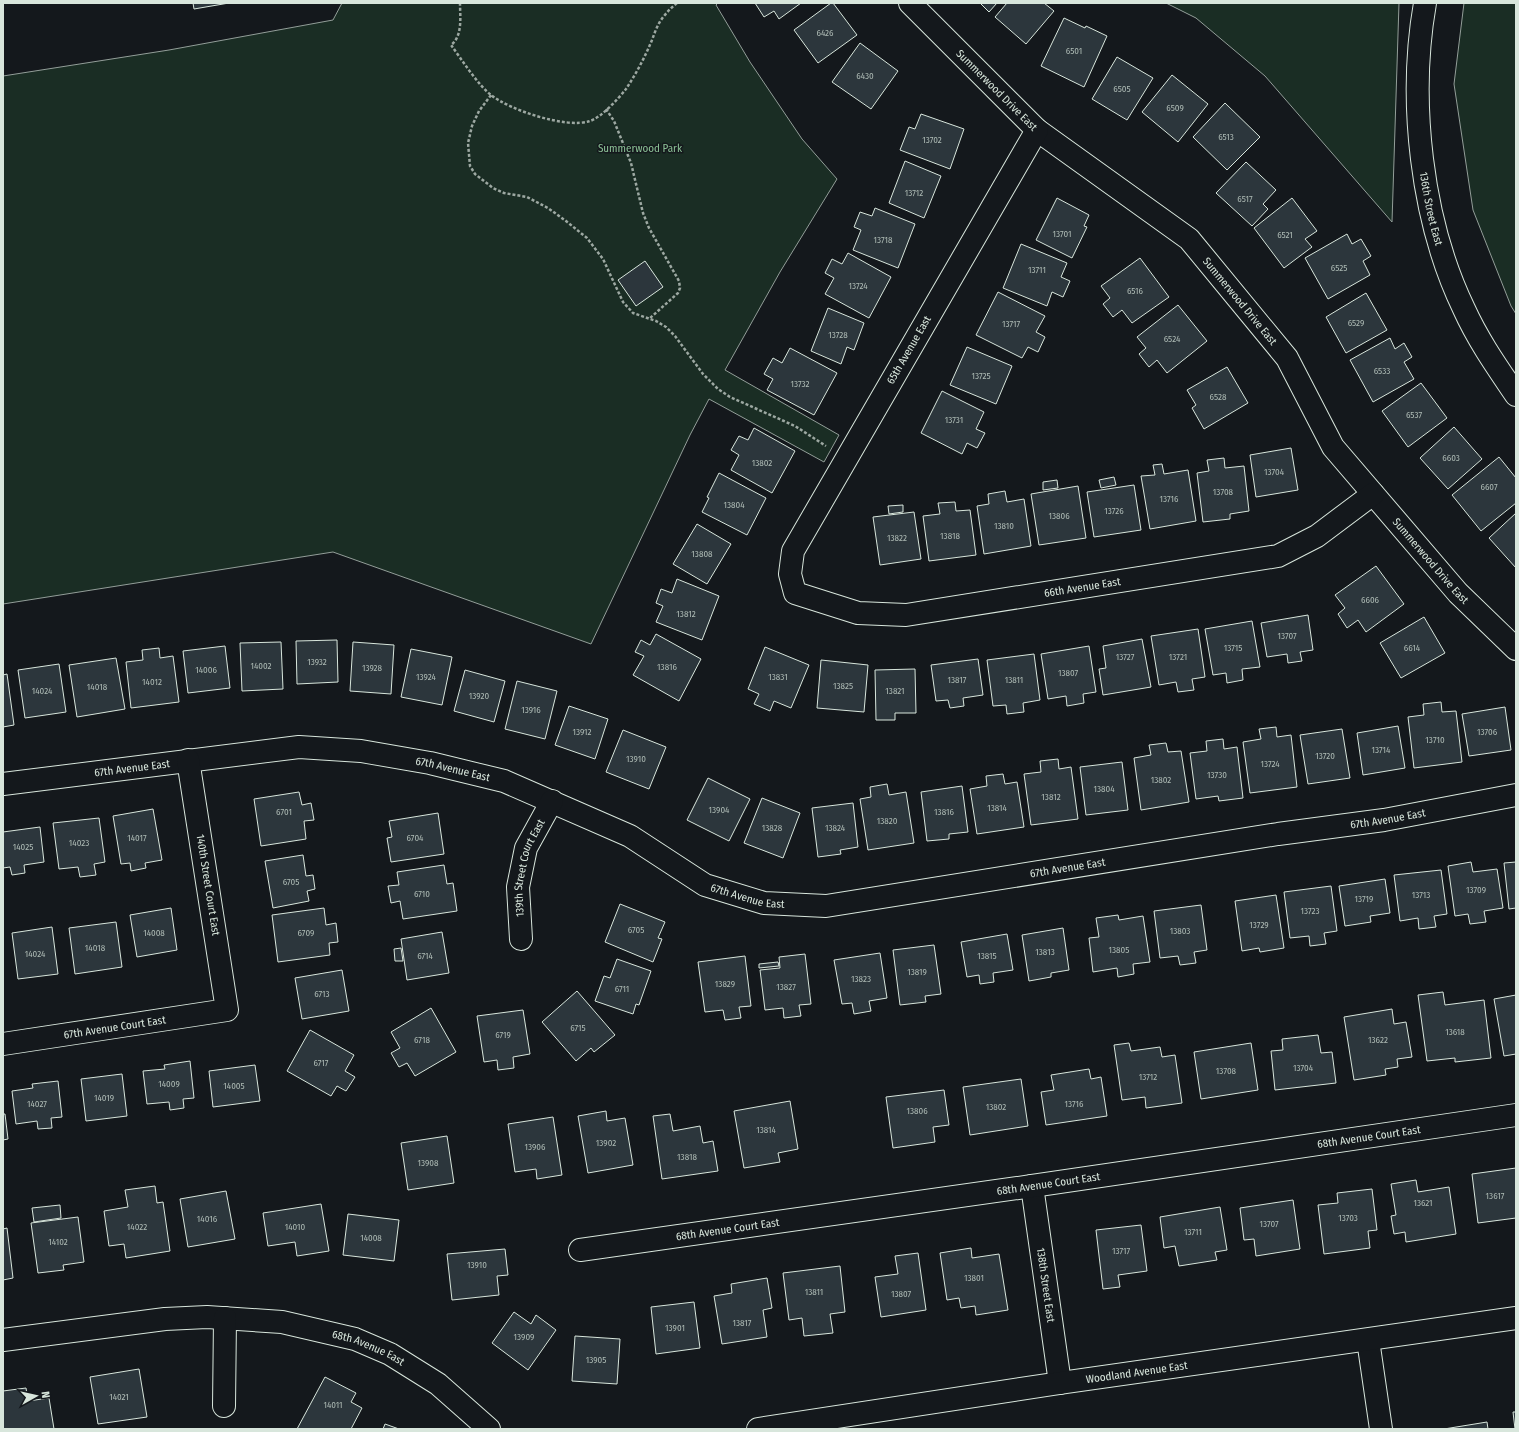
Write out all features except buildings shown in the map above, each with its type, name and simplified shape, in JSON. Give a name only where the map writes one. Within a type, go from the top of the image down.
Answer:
[{"type":"street","name":"Summerwood Drive East","points":[[910,3],[1037,130],[1189,239],[1287,358],[1333,447],[1458,594],[1516,649]]},
{"type":"street","name":"136th Street East","points":[[1425,3],[1420,33],[1417,93],[1421,148],[1429,204],[1442,256],[1463,309],[1489,355],[1516,395]]},
{"type":"street","name":"65th Avenue East","points":[[790,574],[793,551],[1037,130]]},
{"type":"street","name":"66th Avenue East","points":[[790,574],[795,592],[858,613],[906,615],[1278,556],[1317,536],[1373,494]]},
{"type":"street","name":"67th Avenue East","points":[[3,784],[299,747],[361,750],[430,762],[504,781],[630,836],[705,885],[764,903],[826,906],[1278,834],[1384,820],[1516,795]]},
{"type":"street","name":"140th Street Court East","points":[[188,760],[227,1010]]},
{"type":"street","name":"139th Street Court East","points":[[521,939],[518,887],[526,848],[552,801]]},
{"type":"street","name":"67th Avenue Court East","points":[[3,1044],[227,1010]]},
{"type":"street","name":"68th Avenue Court East","points":[[580,1250],[1516,1115]]},
{"type":"street","name":"138th Street East","points":[[1032,1186],[1060,1383]]},
{"type":"street","name":"68th Avenue East","points":[[3,1340],[165,1319],[207,1317],[282,1322],[355,1339],[390,1354],[438,1384],[489,1429]]},
{"type":"street","points":[[224,1406],[225,1318]]},
{"type":"street","name":"Woodland Avenue East","points":[[758,1429],[1060,1383],[1516,1318]]},
{"type":"street","points":[[1368,1340],[1381,1429]]},
{"type":"path","points":[[460,3],[460,27],[455,42],[451,45],[481,85],[491,95],[522,111],[561,122],[578,123],[590,121],[606,109],[626,88],[642,62],[659,23],[677,3]]},
{"type":"path","points":[[491,95],[479,111],[472,126],[468,143],[470,166],[476,174],[493,188],[504,193],[527,197],[535,201],[566,221],[586,238],[603,259],[623,302],[633,312],[666,327],[703,374],[718,389],[730,397],[795,426],[821,443],[848,456]]},
{"type":"path","points":[[606,109],[614,121],[631,163],[643,213],[649,228],[677,275],[679,281],[680,288],[678,293],[649,319]]},
{"type":"green space","name":"Summerwood Park","points":[[342,3],[718,3],[716,5],[750,62],[802,139],[837,179],[780,272],[725,370],[839,435],[824,462],[709,399],[690,435],[591,644],[333,552],[3,604],[3,76],[169,50],[333,20]]},
{"type":"green space","points":[[1166,3],[1399,3],[1392,222],[1265,76],[1196,18]]},
{"type":"green space","points":[[1464,3],[1516,3],[1516,314],[1511,306],[1473,210],[1454,84]]}]
